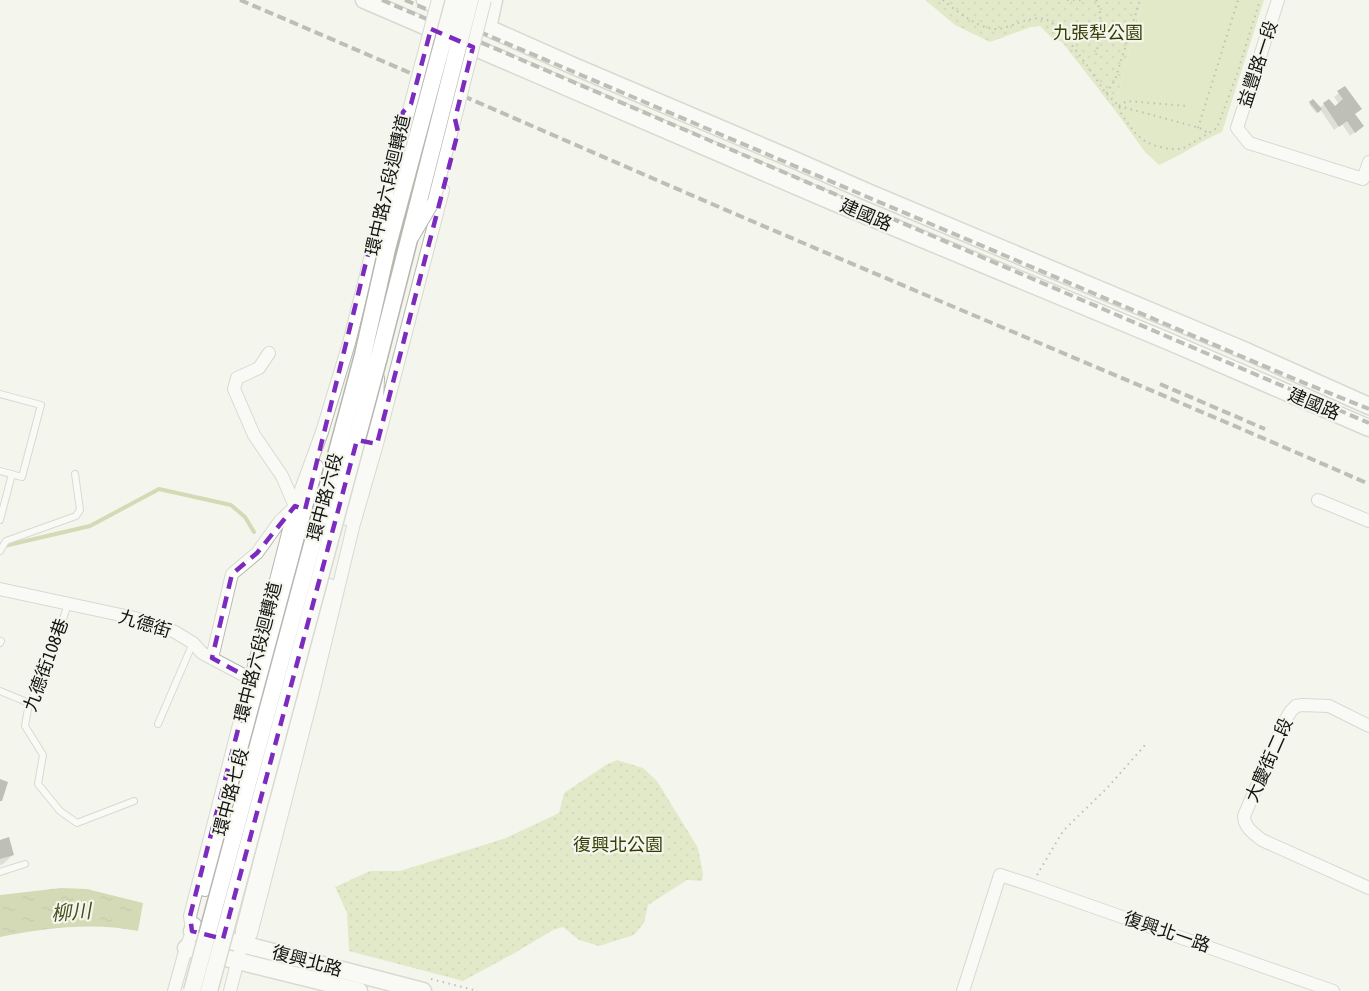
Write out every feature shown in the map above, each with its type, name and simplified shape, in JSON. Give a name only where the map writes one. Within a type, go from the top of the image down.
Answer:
[{"type":"street","name":"建國路","points":[[364,0],[1369,428]]},
{"type":"street","points":[[387,249],[454,0]]},
{"type":"street","points":[[408,244],[470,0]]},
{"type":"street","name":"環中路六段","points":[[192,991],[371,356],[408,244],[434,201],[484,0]]},
{"type":"street","points":[[488,28],[495,0]]},
{"type":"street","name":"益豐路一段","points":[[1278,0],[1237,128],[1249,144],[1366,180]]},
{"type":"street","name":"建國路","points":[[432,1],[488,28],[870,193],[1230,344],[1369,406]]},
{"type":"street","name":"環中路六段","points":[[209,991],[371,356],[387,249],[385,215],[388,190],[432,1]]},
{"type":"street","name":"環中路六段迴轉道","points":[[324,433],[375,243],[403,112],[414,102],[451,114],[458,132],[372,443]]},
{"type":"street","points":[[1366,180],[1369,162]]},
{"type":"street","points":[[269,353],[259,368],[237,378],[234,389],[254,435],[282,476],[300,508],[349,526]]},
{"type":"street","name":"環中路六段","points":[[230,991],[243,944],[242,931],[307,696],[372,443],[377,399],[371,356]]},
{"type":"street","name":"環中路七段","points":[[174,991],[186,948],[197,920],[300,508],[337,398],[371,356]]},
{"type":"street","points":[[324,433],[372,443]]},
{"type":"street","points":[[1318,500],[1369,521]]},
{"type":"street","points":[[212,658],[232,574],[257,553],[280,521],[300,508]]},
{"type":"street","name":"九德街","points":[[0,589],[144,620],[175,632],[193,643],[202,653],[256,680],[307,696]]},
{"type":"street","name":"大慶街二段","points":[[1369,726],[1329,706],[1296,706],[1284,722],[1244,816],[1244,821],[1250,830],[1262,840],[1369,888]]},
{"type":"street","name":"復興北一路","points":[[963,991],[1000,875],[1333,991]]},
{"type":"street","name":"復興北路","points":[[192,930],[392,987],[423,991]]},
{"type":"street","name":"復興北路","points":[[186,948],[359,991]]},
{"type":"lane","points":[[0,394],[41,405],[22,477],[0,471]]},
{"type":"lane","points":[[0,520],[12,474]]},
{"type":"lane","points":[[0,551],[6,541],[76,516],[80,510],[75,474]]},
{"type":"lane","name":"九德街108巷","points":[[68,604],[44,677],[29,703],[25,726],[42,754],[38,784],[60,811],[77,824],[134,801]]},
{"type":"lane","points":[[158,724],[193,643]]},
{"type":"lane","points":[[0,691],[29,703]]},
{"type":"lane","points":[[0,872],[25,864]]},
{"type":"path","points":[[943,0],[961,14],[986,27],[996,29],[1027,20],[1049,21],[1067,40],[1106,94],[1119,106],[1209,133]]},
{"type":"path","points":[[1067,0],[1081,0]]},
{"type":"path","points":[[1096,0],[1100,10],[1096,56]]},
{"type":"path","points":[[1106,94],[1115,80],[1140,0]]},
{"type":"path","points":[[1198,128],[1238,0]]},
{"type":"path","points":[[1119,106],[1121,113],[1137,135],[1146,142],[1169,149],[1182,149],[1217,128],[1260,0]]},
{"type":"path","points":[[1119,106],[1127,101],[1187,106]]},
{"type":"path","points":[[1031,885],[1063,831],[1108,787],[1146,744]]},
{"type":"highlighted area","points":[[431,29],[473,47],[455,119],[458,132],[377,444],[357,440],[223,939],[192,931],[190,916],[251,679],[212,658],[232,574],[257,553],[295,506],[305,510],[403,112],[411,104]]},
{"type":"green space","name":"九張犁公園","points":[[925,0],[1143,0],[1114,109],[1062,42],[1052,38],[1040,26],[990,42],[955,25]]},
{"type":"green space","points":[[1143,0],[1264,0],[1222,132],[1159,165],[1145,152],[1114,109]]},
{"type":"green space","name":"復興北公園","points":[[617,760],[643,768],[657,781],[698,848],[703,874],[702,881],[687,880],[648,905],[644,923],[634,935],[599,946],[579,940],[563,927],[553,930],[463,981],[349,951],[347,913],[335,887],[370,871],[400,871],[506,838],[559,813],[564,793]]},
{"type":"water","name":"柳川","points":[[61,888],[87,889],[143,903],[138,931],[103,927],[69,927],[0,937],[0,895]]},
{"type":"building","points":[[1345,86],[1362,109],[1355,114],[1364,126],[1355,133],[1347,121],[1339,127],[1323,103],[1329,99],[1335,106],[1343,99],[1337,91]]},
{"type":"building","points":[[1313,99],[1322,109],[1318,113],[1309,102]]},
{"type":"building","points":[[0,779],[8,782],[2,801],[0,801]]},
{"type":"building","points":[[9,837],[14,855],[0,859],[0,840]]},
{"type":"waterway","points":[[4,546],[90,526],[159,489],[231,505],[245,517],[254,532]]},
{"type":"railway","points":[[240,0],[1369,484]]},
{"type":"railway","points":[[382,0],[1369,423]]},
{"type":"railway","points":[[405,0],[1369,409]]},
{"type":"railway","points":[[1160,384],[1265,429]]}]
